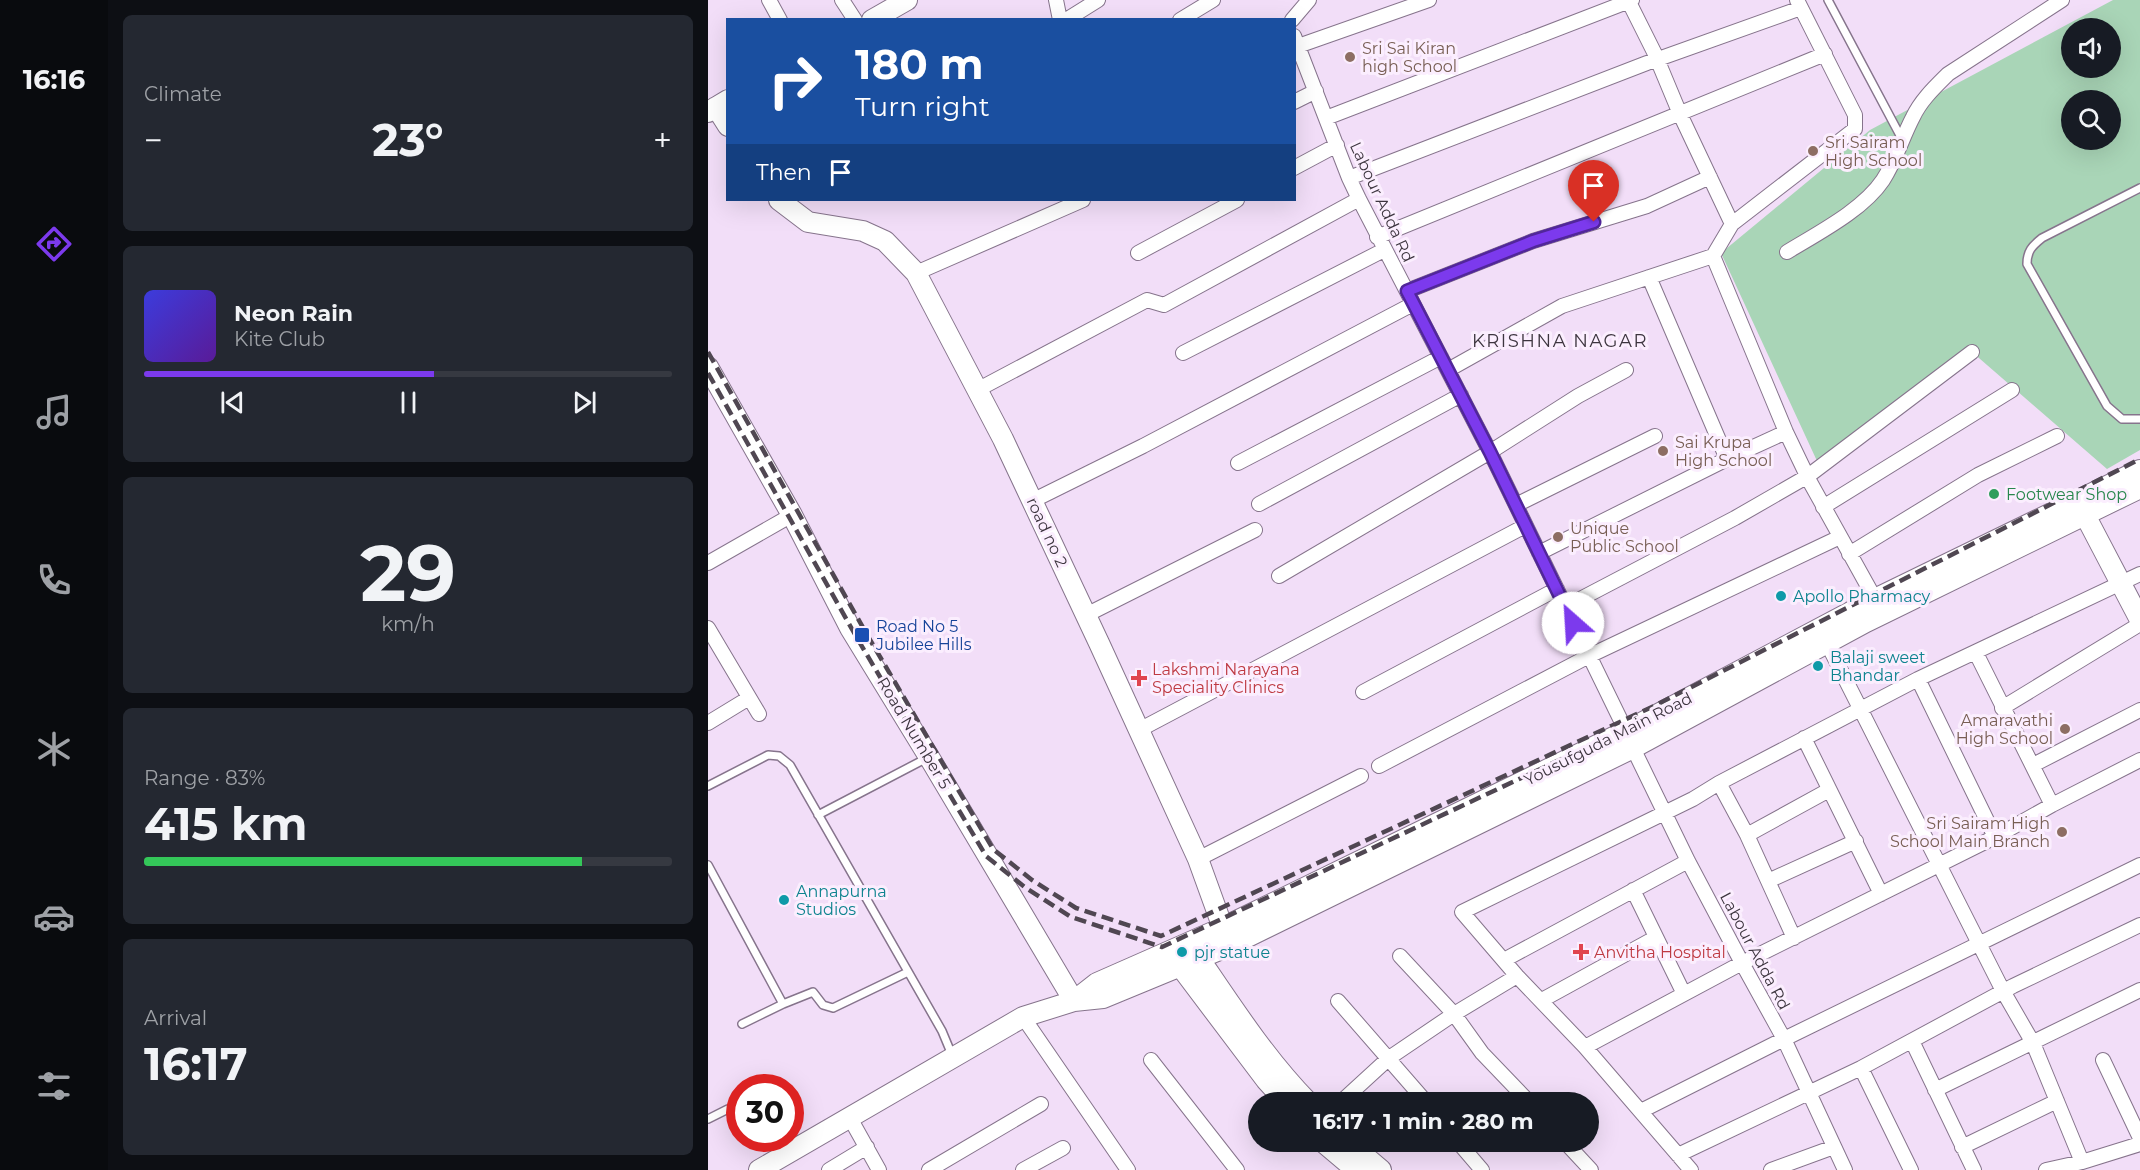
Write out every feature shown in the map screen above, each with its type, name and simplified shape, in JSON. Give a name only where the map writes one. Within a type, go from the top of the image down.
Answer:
[{"type":"main road","points":[[876,18],[902,6]]},
{"type":"main road","points":[[717,106],[726,122]]},
{"type":"main road","name":"road no 2","points":[[780,201],[808,222],[863,231],[885,241],[916,273],[977,390],[1086,615],[1198,859],[1226,937]]},
{"type":"main road","name":"Road Number 5","points":[[708,367],[792,515],[850,628],[1074,1001]]},
{"type":"main road","name":"Yousufguda Main Road","points":[[1074,1001],[1097,983],[1226,937],[1827,643],[2082,507],[2140,470]]},
{"type":"main road","name":"Yousufguda Main Road","points":[[1630,739],[1875,599],[2082,507],[2140,489]]},
{"type":"main road","points":[[2082,507],[2140,622]]},
{"type":"main road","points":[[759,1170],[1023,1017],[1074,1001],[1103,998],[1199,958],[1226,937]]},
{"type":"main road","points":[[1199,958],[1254,1037],[1298,1092]]},
{"type":"main road","points":[[1180,966],[1278,1092]]},
{"type":"main road","points":[[1351,1160],[1381,1170]]},
{"type":"street","points":[[769,0],[779,18]]},
{"type":"street","points":[[842,0],[854,18]]},
{"type":"street","points":[[1056,0],[1060,18]]},
{"type":"street","points":[[1069,18],[1098,0]]},
{"type":"street","points":[[1182,18],[1212,0]]},
{"type":"street","points":[[1294,18],[1309,0]]},
{"type":"street","points":[[1296,41],[1429,0]]},
{"type":"street","points":[[1326,118],[1630,0],[1732,224]]},
{"type":"street","points":[[1787,252],[1860,204],[1881,182],[1903,141],[1913,116],[1932,89],[1948,74],[2062,0]]},
{"type":"street","points":[[1349,178],[1799,4],[1825,54],[1855,115],[1855,129],[1732,224],[1713,256],[1562,306],[1448,370]]},
{"type":"street","name":"Labour Adda Rd","points":[[1296,41],[1349,178],[1377,237],[1490,452],[1666,811],[1688,861],[1784,1039],[1845,1170]]},
{"type":"street","points":[[1377,237],[1825,54]]},
{"type":"street","points":[[1296,101],[1316,91]]},
{"type":"street","points":[[1296,167],[1337,145]]},
{"type":"street","points":[[1407,291],[1533,241],[1647,206],[1710,177]]},
{"type":"street","points":[[977,390],[1147,300],[1164,305],[1359,199]]},
{"type":"street","points":[[916,273],[1081,201]]},
{"type":"street","points":[[1138,253],[1235,201]]},
{"type":"street","points":[[1183,353],[1384,250]]},
{"type":"street","points":[[1713,256],[1786,432],[1823,507],[1875,599]]},
{"type":"street","points":[[1649,278],[1727,459]]},
{"type":"street","points":[[1032,501],[1154,441],[1413,304]]},
{"type":"street","points":[[1565,607],[1735,518],[1808,476],[1972,352]]},
{"type":"street","points":[[1238,463],[1441,357]]},
{"type":"street","points":[[1280,576],[1490,452],[1578,396],[1626,370]]},
{"type":"street","points":[[1823,507],[2012,390]]},
{"type":"street","points":[[1259,504],[1461,395]]},
{"type":"street","points":[[1539,553],[1786,432]]},
{"type":"street","points":[[1516,505],[1655,436]]},
{"type":"street","points":[[1849,554],[1978,475],[2057,436]]},
{"type":"street","points":[[708,563],[792,515]]},
{"type":"street","points":[[1139,730],[1526,526]]},
{"type":"street","points":[[1086,615],[1255,530]]},
{"type":"street","points":[[1380,766],[1589,656],[1840,537]]},
{"type":"street","points":[[1691,1170],[1585,1047],[1517,976],[1462,912],[1693,799],[1719,783],[1918,679],[2140,574]]},
{"type":"street","points":[[1363,692],[1557,589]]},
{"type":"street","points":[[2002,708],[2140,622]]},
{"type":"street","points":[[708,628],[759,714]]},
{"type":"street","points":[[1827,643],[2003,990],[2033,1044],[2082,1162]]},
{"type":"street","points":[[1976,653],[2052,805]]},
{"type":"street","points":[[1918,679],[1995,837]]},
{"type":"street","points":[[708,723],[749,698]]},
{"type":"street","points":[[2033,765],[2140,710]]},
{"type":"street","points":[[1804,738],[1881,894]]},
{"type":"street","points":[[1585,1047],[1742,963],[1995,837],[2140,760]]},
{"type":"street","points":[[1198,859],[1361,776]]},
{"type":"street","points":[[1719,783],[1747,835],[1794,938]]},
{"type":"street","points":[[1747,835],[1829,790]]},
{"type":"street","points":[[1768,881],[1856,841]]},
{"type":"street","points":[[1504,960],[1688,861]]},
{"type":"street","points":[[1641,1111],[2140,865]]},
{"type":"street","points":[[1633,890],[1684,994]]},
{"type":"street","points":[[1678,1155],[1861,1068],[2003,990],[2140,925]]},
{"type":"street","points":[[1542,1000],[1655,938]]},
{"type":"street","points":[[1400,956],[1454,1014],[1482,1053],[1519,1092]]},
{"type":"street","points":[[1352,1092],[1389,1058],[1454,1014],[1517,976]]},
{"type":"street","points":[[1935,1090],[2140,990]]},
{"type":"street","points":[[1338,1001],[1418,1092]]},
{"type":"street","points":[[1023,1017],[1128,1170]]},
{"type":"street","points":[[1911,1041],[1974,1170]]},
{"type":"street","points":[[1151,1060],[1237,1170]]},
{"type":"street","points":[[2103,1060],[2140,1138]]},
{"type":"street","points":[[1861,1068],[1911,1170]]},
{"type":"street","points":[[1962,1147],[2057,1101]]},
{"type":"street","points":[[929,1170],[1041,1104]]},
{"type":"street","points":[[850,1118],[879,1170]]},
{"type":"street","points":[[2046,1170],[2082,1162],[2140,1144]]},
{"type":"street","points":[[829,1170],[867,1147]]},
{"type":"street","points":[[1771,1170],[1834,1147]]},
{"type":"street","points":[[1023,1170],[1063,1148]]},
{"type":"street","points":[[1467,1152],[1482,1170]]},
{"type":"street","points":[[1574,1152],[1591,1170]]},
{"type":"lane","points":[[1828,0],[1903,141]]},
{"type":"lane","points":[[2140,188],[2042,238],[2033,244],[2027,254],[2027,264],[2107,406],[2122,419],[2140,419]]},
{"type":"lane","points":[[708,786],[768,755],[773,755],[790,765],[942,1031],[953,1057]]},
{"type":"lane","points":[[818,815],[929,757]]},
{"type":"lane","points":[[708,865],[783,1004]]},
{"type":"lane","points":[[742,1024],[813,992],[823,1005],[833,1008],[908,972]]},
{"type":"lane","points":[[708,1119],[726,1110]]},
{"type":"green space","points":[[2113,0],[2140,0],[2140,450],[2107,469],[1972,352],[1817,461],[1721,253],[1870,130],[2061,28],[2061,78],[2121,78],[2121,18],[2079,18]]},
{"type":"railway","points":[[708,352],[866,633],[993,849],[1032,880],[1076,908],[1161,936],[1652,707],[2140,459]]},
{"type":"railway","points":[[708,373],[857,638],[986,856],[1026,888],[1071,917],[1162,947],[1570,755]]},
{"type":"place","name":"Sri Sai Kiran high School","points":[[1350,57]]},
{"type":"place","name":"Sri Sairam High School","points":[[1813,151]]},
{"type":"place","name":"Sai Krupa High School","points":[[1663,451]]},
{"type":"place","name":"Footwear Shop","points":[[1994,494]]},
{"type":"place","name":"Unique Public School","points":[[1558,537]]},
{"type":"place","name":"Apollo Pharmacy","points":[[1781,596]]},
{"type":"place","name":"Road No 5 Jubilee Hills","points":[[862,635]]},
{"type":"place","name":"Balaji sweet Bhandar","points":[[1818,666]]},
{"type":"place","name":"Lakshmi Narayana Speciality Clinics","points":[[1139,678]]},
{"type":"place","name":"Amaravathi High School","points":[[2065,729]]},
{"type":"place","name":"Sri Sairam High School Main Branch","points":[[2062,832]]},
{"type":"place","name":"Annapurna Studios","points":[[784,900]]},
{"type":"place","name":"pjr statue","points":[[1182,952]]},
{"type":"place","name":"Anvitha Hospital","points":[[1581,952]]},
{"type":"district","name":"KRISHNA NAGAR","points":[[1560,341]]},
{"type":"route","points":[[1573,623],[1490,452],[1407,291],[1533,241],[1594,222]]}]
